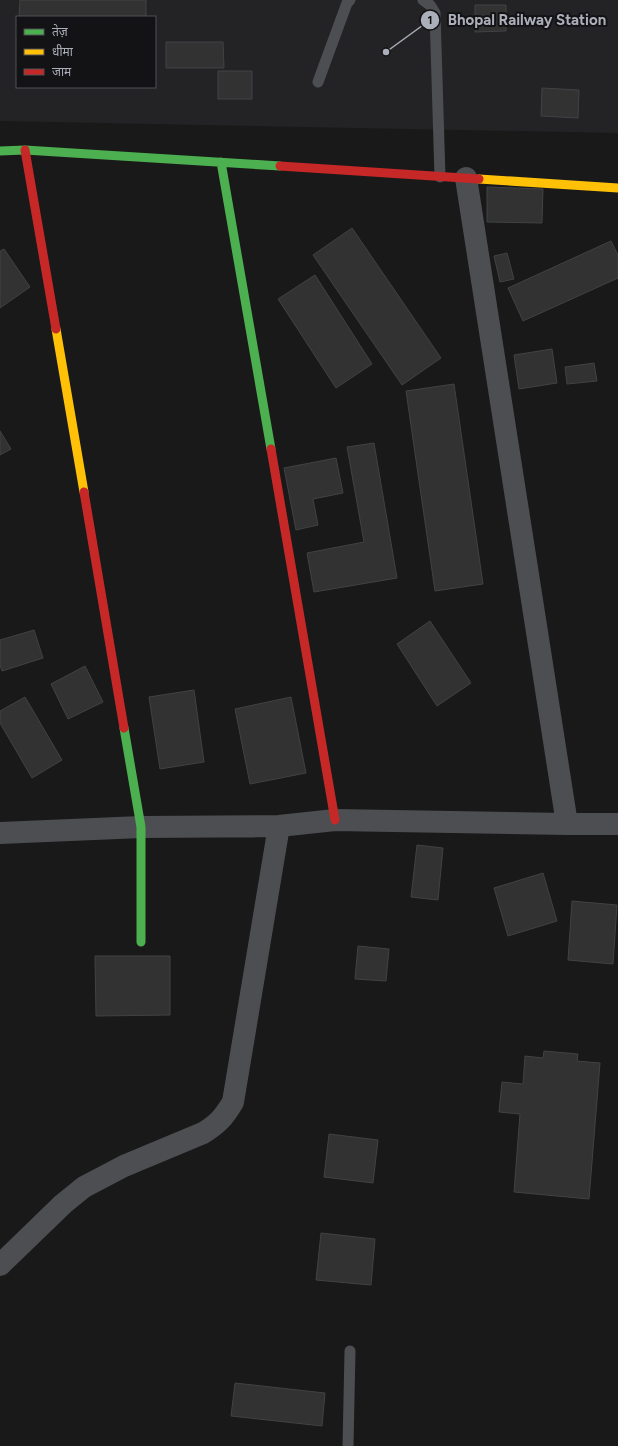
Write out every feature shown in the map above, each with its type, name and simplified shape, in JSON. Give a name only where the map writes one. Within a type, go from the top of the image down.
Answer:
[{"type":"street","points":[[0,151],[24,150],[618,188]]},
{"type":"street","points":[[24,150],[141,827],[141,942]]},
{"type":"street","points":[[221,162],[335,820]]},
{"type":"street","points":[[466,178],[567,824]]},
{"type":"street","points":[[0,833],[141,827],[279,826],[335,820],[618,824]]},
{"type":"street","points":[[0,1264],[63,1204],[84,1187],[124,1166],[203,1133],[224,1117],[233,1102],[279,826]]},
{"type":"lane","points":[[318,82],[347,3],[350,0]]},
{"type":"lane","points":[[423,0],[430,5],[435,13],[440,176]]},
{"type":"lane","points":[[348,1446],[350,1351]]},
{"type":"shaded area","points":[[0,0],[618,0],[618,133],[0,121]]},
{"type":"building","points":[[20,0],[146,0],[146,16],[19,16]]},
{"type":"building","points":[[475,5],[506,5],[506,31],[475,32]]},
{"type":"building","points":[[166,42],[223,42],[224,68],[166,68]]},
{"type":"building","points":[[218,71],[252,71],[252,99],[218,99]]},
{"type":"building","points":[[542,88],[579,90],[578,118],[541,116]]},
{"type":"building","points":[[487,187],[543,189],[542,223],[487,222]]},
{"type":"building","points":[[352,228],[441,358],[402,385],[313,255]]},
{"type":"building","points":[[611,241],[618,255],[618,278],[523,321],[508,288]]},
{"type":"building","points":[[4,249],[30,287],[0,308],[0,251]]},
{"type":"building","points":[[507,253],[514,279],[500,282],[494,256]]},
{"type":"building","points":[[315,275],[372,364],[336,388],[278,299]]},
{"type":"building","points":[[552,349],[557,383],[519,389],[514,355]]},
{"type":"building","points":[[594,363],[597,381],[567,384],[565,367]]},
{"type":"building","points":[[454,384],[483,584],[435,591],[406,391]]},
{"type":"building","points":[[0,431],[11,449],[0,455]]},
{"type":"building","points":[[374,443],[397,578],[314,592],[307,553],[364,542],[347,447]]},
{"type":"building","points":[[336,458],[343,493],[313,499],[318,525],[296,530],[284,468]]},
{"type":"building","points":[[430,621],[471,683],[437,706],[397,644]]},
{"type":"building","points":[[34,630],[43,658],[2,671],[0,665],[0,640]]},
{"type":"building","points":[[85,666],[103,702],[68,719],[51,684]]},
{"type":"building","points":[[194,690],[204,762],[160,769],[149,697]]},
{"type":"building","points":[[25,697],[62,760],[32,778],[0,723],[0,711]]},
{"type":"building","points":[[291,697],[306,773],[250,784],[235,709]]},
{"type":"building","points":[[417,845],[443,848],[438,900],[411,897]]},
{"type":"building","points":[[543,873],[557,921],[508,936],[494,888]]},
{"type":"building","points":[[572,901],[617,905],[613,964],[568,960]]},
{"type":"building","points":[[358,946],[389,949],[386,981],[355,979]]},
{"type":"building","points":[[95,956],[170,956],[170,1015],[96,1016]]},
{"type":"building","points":[[544,1051],[578,1054],[577,1061],[600,1063],[589,1199],[514,1192],[520,1114],[499,1112],[502,1082],[523,1084],[525,1056],[543,1058]]},
{"type":"building","points":[[329,1134],[378,1140],[373,1183],[324,1177]]},
{"type":"building","points":[[321,1233],[375,1239],[371,1285],[316,1280]]},
{"type":"building","points":[[235,1383],[325,1393],[322,1426],[231,1416]]},
{"type":"traffic: fast","points":[[0,151],[25,150],[280,166]]},
{"type":"traffic: fast","points":[[221,162],[271,449]]},
{"type":"traffic: fast","points":[[124,728],[141,827],[141,942]]},
{"type":"traffic: slow","points":[[479,179],[618,188]]},
{"type":"traffic: slow","points":[[56,329],[84,492]]},
{"type":"traffic: jam","points":[[25,150],[56,329]]},
{"type":"traffic: jam","points":[[280,166],[479,179]]},
{"type":"traffic: jam","points":[[271,449],[335,820]]},
{"type":"traffic: jam","points":[[84,492],[124,728]]},
{"type":"place","name":"Bhopal Railway Station","points":[[386,52]]}]
